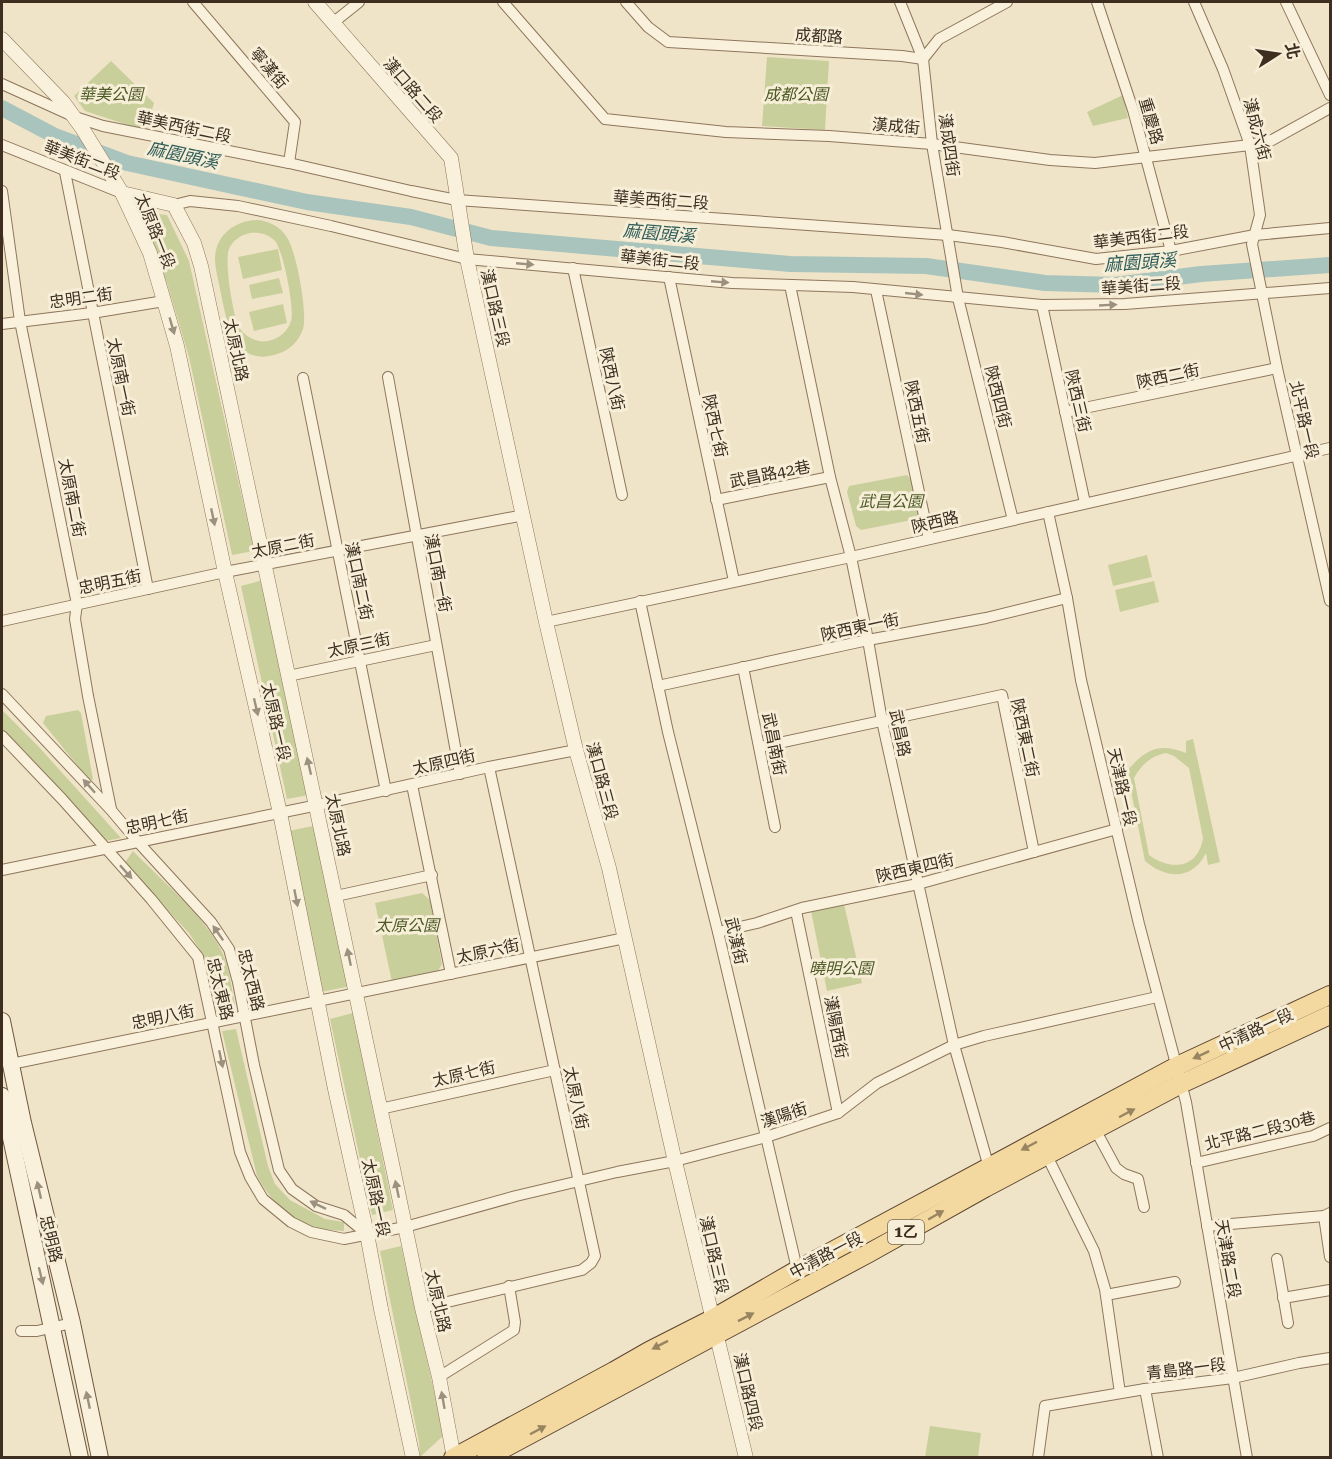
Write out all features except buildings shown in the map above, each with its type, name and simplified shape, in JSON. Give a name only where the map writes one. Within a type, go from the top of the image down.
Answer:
[{"type":"main road","name":"中清路一段","points":[[486,1458],[715,1327],[797,1270],[991,1175],[1330,995]]},
{"type":"main road","name":"中清路一段","points":[[454,1457],[648,1351],[715,1327],[805,1287],[991,1175],[1047,1156],[1095,1129],[1179,1075],[1330,1015]]},
{"type":"main road","name":"忠明路","points":[[2,1021],[6,1065],[72,1323],[100,1458]]},
{"type":"main road","name":"忠明路","points":[[2,1096],[80,1458]]},
{"type":"street","name":"寧漢街","points":[[193,2],[295,122],[289,163]]},
{"type":"street","name":"漢口路二段","points":[[315,2],[451,158],[463,235]]},
{"type":"street","points":[[334,22],[359,2]]},
{"type":"street","name":"漢成街","points":[[503,2],[605,119],[726,132],[829,136],[932,144],[1061,161],[1095,163],[1250,145],[1272,140],[1330,108]]},
{"type":"street","name":"成都路","points":[[626,2],[648,27],[668,42],[923,59]]},
{"type":"street","name":"漢成四街","points":[[900,2],[923,59],[932,144],[948,235]]},
{"type":"street","points":[[923,59],[939,39],[1007,2]]},
{"type":"street","name":"重慶路","points":[[1097,2],[1133,110],[1171,250]]},
{"type":"street","name":"漢成六街","points":[[1194,2],[1224,69],[1250,145],[1260,215],[1253,239],[1259,281]]},
{"type":"street","points":[[1286,2],[1330,95]]},
{"type":"street","name":"太原路一段","points":[[2,39],[63,102],[122,193],[150,253],[165,301],[177,346],[225,572],[280,813],[317,1001],[414,1458]]},
{"type":"street","name":"華美西街二段","points":[[2,84],[78,123],[289,163],[411,191],[458,206],[948,235],[1002,242],[1096,260],[1330,228]]},
{"type":"street","name":"華美街二段","points":[[2,145],[122,193],[174,206],[190,201],[238,206],[467,259],[732,283],[823,285],[1042,305],[1125,304],[1330,288]]},
{"type":"street","name":"太原南一街","points":[[65,172],[148,589]]},
{"type":"street","name":"太原南二街","points":[[2,191],[20,321],[77,604],[75,619],[87,696],[111,810]]},
{"type":"street","name":"太原北路","points":[[174,206],[194,243],[201,266],[288,676],[318,805],[454,1457]]},
{"type":"street","name":"漢口路三段","points":[[463,235],[546,622],[576,750],[609,868],[715,1327]]},
{"type":"street","name":"陝西四街","points":[[948,235],[958,298],[1012,520]]},
{"type":"street","name":"陝西八街","points":[[573,268],[622,495]]},
{"type":"street","name":"陜西七街","points":[[669,277],[734,580]]},
{"type":"street","name":"北平路一段","points":[[1259,281],[1330,601]]},
{"type":"street","name":"武昌路","points":[[790,285],[830,477],[851,557],[882,721],[954,1045],[991,1175]]},
{"type":"street","name":"陝西五街","points":[[876,290],[929,539]]},
{"type":"street","name":"忠明二街","points":[[2,324],[165,301]]},
{"type":"street","name":"陝西三街","points":[[1042,305],[1085,503]]},
{"type":"street","name":"陝西二街","points":[[1065,412],[1277,368]]},
{"type":"street","name":"漢口南一街","points":[[388,377],[460,774]]},
{"type":"street","name":"漢口南二街","points":[[303,378],[386,791]]},
{"type":"street","name":"陝西路","points":[[546,622],[734,580],[851,557],[1330,448]]},
{"type":"street","name":"武昌路42巷","points":[[716,500],[830,477]]},
{"type":"street","name":"天津路一段","points":[[1048,512],[1067,598],[1081,680],[1157,997],[1179,1075]]},
{"type":"street","name":"太原二街","points":[[225,572],[524,515]]},
{"type":"street","name":"忠明五街","points":[[2,621],[225,572]]},
{"type":"street","name":"陜西東一街","points":[[658,686],[868,640],[986,618],[1067,598]]},
{"type":"street","name":"武漢街","points":[[640,601],[658,686],[797,1270],[805,1287]]},
{"type":"street","name":"太原三街","points":[[288,676],[436,645]]},
{"type":"street","name":"武昌南街","points":[[743,667],[775,827]]},
{"type":"street","name":"忠太西路","points":[[2,694],[111,810],[211,922],[229,949],[279,1170],[292,1189],[316,1206],[344,1215],[367,1234]]},
{"type":"street","name":"陜西東二街","points":[[760,747],[1002,695],[1034,852]]},
{"type":"street","name":"忠太東路","points":[[2,736],[151,899],[198,957],[240,1152],[250,1177],[263,1199],[291,1222],[310,1232],[344,1239],[367,1234]]},
{"type":"street","name":"太原四街","points":[[318,805],[576,750]]},
{"type":"street","name":"太原八街","points":[[422,1308],[582,1270],[591,1263],[595,1256],[489,767]]},
{"type":"street","points":[[412,784],[451,974]]},
{"type":"street","name":"忠明七街","points":[[2,870],[318,805]]},
{"type":"street","name":"陜西東四街","points":[[718,932],[757,923],[802,908],[918,884],[1117,829]]},
{"type":"street","points":[[336,896],[432,875]]},
{"type":"street","name":"漢陽西街","points":[[796,911],[838,1113]]},
{"type":"street","name":"太原六街","points":[[357,993],[625,938]]},
{"type":"street","name":"忠明八街","points":[[6,1065],[357,993]]},
{"type":"street","name":"漢陽街","points":[[405,1227],[516,1196],[675,1161],[766,1137],[838,1113],[877,1083],[954,1045],[984,1036],[1157,997]]},
{"type":"street","name":"太原七街","points":[[380,1108],[555,1070]]},
{"type":"street","name":"天津路二段","points":[[1179,1075],[1186,1102],[1247,1458]]},
{"type":"street","name":"北平路二段30巷","points":[[1196,1163],[1313,1136],[1330,1128]]},
{"type":"street","points":[[1095,1129],[1116,1168],[1138,1179],[1144,1207]]},
{"type":"street","points":[[1047,1156],[1094,1251],[1106,1295],[1120,1393]]},
{"type":"street","points":[[1207,1226],[1327,1215],[1330,1257]]},
{"type":"street","points":[[367,1234],[405,1227]]},
{"type":"street","points":[[1277,1259],[1288,1323]]},
{"type":"street","points":[[1106,1295],[1175,1282]]},
{"type":"street","points":[[439,1377],[514,1330],[515,1322],[509,1286]]},
{"type":"street","points":[[1283,1298],[1330,1290]]},
{"type":"street","points":[[21,1331],[37,1331],[72,1323]]},
{"type":"street","name":"漢口路四段","points":[[715,1327],[746,1458]]},
{"type":"street","name":"青島路一段","points":[[1038,1458],[1045,1406],[1145,1389],[1233,1378],[1330,1358]]},
{"type":"street","points":[[1145,1389],[1158,1458]]},
{"type":"green space","name":"成都公園","points":[[767,57],[829,61],[825,130],[762,126]]},
{"type":"green space","name":"華美公園","points":[[111,61],[154,103],[146,131],[85,111],[74,96]]},
{"type":"green space","points":[[1123,95],[1128,118],[1093,126],[1087,112]]},
{"type":"green space","points":[[140,212],[167,215],[189,261],[254,551],[232,555],[189,357],[167,283]]},
{"type":"green space","points":[[251,221],[271,223],[286,236],[294,253],[304,310],[303,329],[296,341],[281,353],[263,357],[251,355],[235,340],[226,318],[215,262],[216,249],[223,235],[235,226]],"holes":[[[254,233],[267,235],[275,241],[285,267],[290,293],[292,314],[290,325],[279,336],[268,341],[253,339],[240,329],[230,289],[229,249],[238,238]]]},
{"type":"green space","points":[[278,249],[282,270],[243,279],[238,257]]},
{"type":"green space","points":[[279,278],[283,293],[252,299],[249,285]]},
{"type":"green space","points":[[283,304],[287,323],[254,331],[249,312]]},
{"type":"green space","name":"武昌公園","points":[[907,475],[911,479],[919,514],[917,519],[861,530],[856,526],[847,492],[849,486]]},
{"type":"green space","points":[[1147,555],[1152,577],[1113,586],[1108,565]]},
{"type":"green space","points":[[263,580],[309,795],[287,799],[241,586]]},
{"type":"green space","points":[[1154,581],[1159,602],[1120,612],[1115,590]]},
{"type":"green space","points":[[2,710],[38,746],[121,838],[106,841],[2,729]]},
{"type":"green space","points":[[78,710],[81,713],[93,779],[90,781],[43,723],[46,716]]},
{"type":"green space","points":[[1193,739],[1220,862],[1208,865],[1206,853],[1194,869],[1186,873],[1170,874],[1145,861],[1127,771],[1146,753],[1153,750],[1168,748],[1186,753],[1186,741]],"holes":[[[1166,753],[1174,756],[1189,768],[1203,838],[1196,856],[1190,861],[1174,865],[1149,855],[1134,778],[1151,759]]]},
{"type":"green space","points":[[313,826],[351,986],[321,992],[288,831]]},
{"type":"green space","points":[[133,851],[198,916],[219,945],[230,976],[235,1004],[220,1008],[209,964],[189,933],[124,864]]},
{"type":"green space","name":"太原公園","points":[[422,893],[430,900],[442,964],[437,973],[392,982],[375,903]]},
{"type":"green space","name":"曉明公園","points":[[844,904],[862,983],[827,991],[811,911]]},
{"type":"green space","points":[[353,1013],[393,1210],[372,1215],[330,1019]]},
{"type":"green space","points":[[236,1029],[268,1166],[275,1184],[290,1200],[325,1219],[344,1222],[344,1231],[316,1227],[292,1217],[273,1200],[257,1176],[222,1031]]},
{"type":"green space","points":[[401,1246],[444,1435],[420,1457],[419,1442],[380,1251]]},
{"type":"green space","points":[[930,1426],[981,1433],[978,1457],[925,1457]]},
{"type":"waterway","name":"麻園頭溪","points":[[2,108],[55,136],[127,163],[307,202],[411,217],[491,238],[790,264],[926,266],[1045,283],[1115,285],[1201,274],[1330,265]]}]
